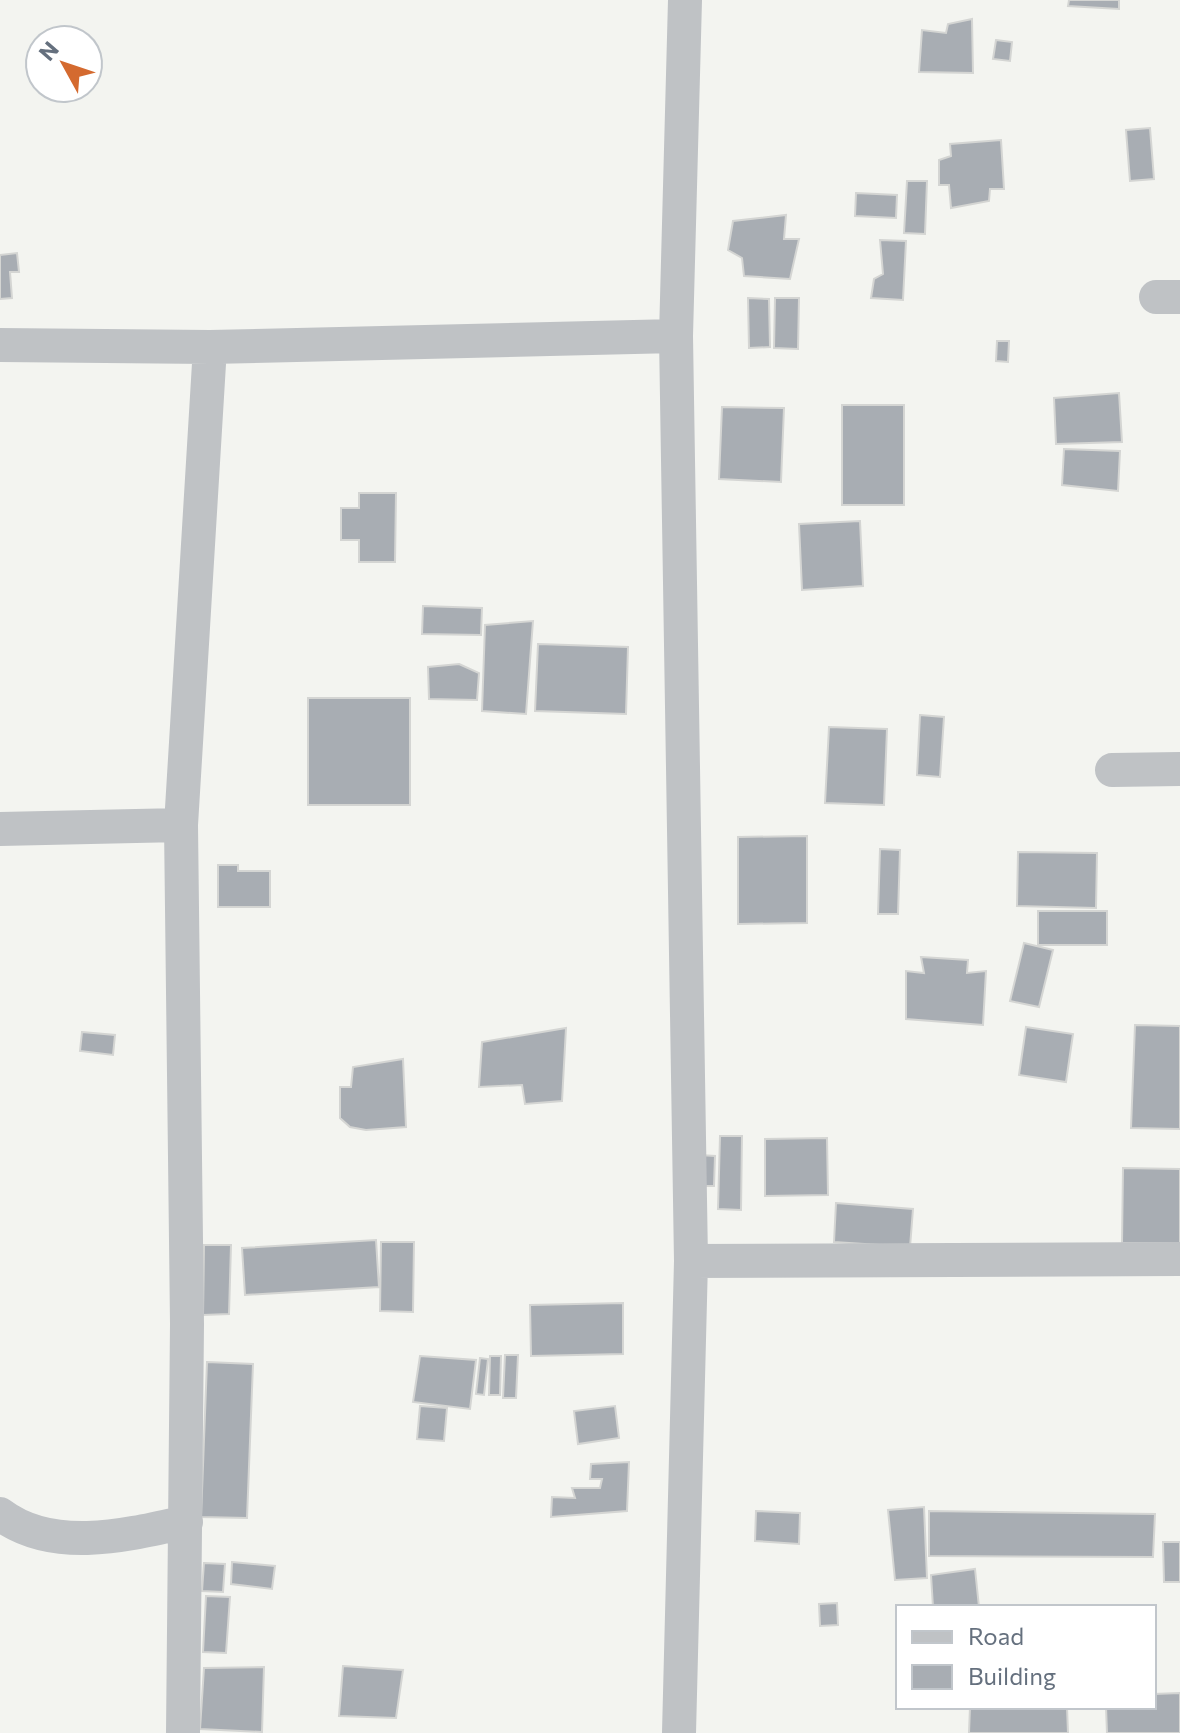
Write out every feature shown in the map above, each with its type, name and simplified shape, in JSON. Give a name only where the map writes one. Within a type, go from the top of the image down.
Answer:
[{"type":"street","points":[[679,1733],[691,1261],[676,336],[685,0]]},
{"type":"street","points":[[0,345],[210,347],[676,336]]},
{"type":"street","points":[[183,1733],[186,1522],[181,825],[210,347]]},
{"type":"street","points":[[1112,770],[1180,769]]},
{"type":"street","points":[[0,829],[181,825]]},
{"type":"street","points":[[691,1261],[1180,1259]]},
{"type":"street","points":[[0,1514],[42,1533],[109,1539],[186,1522]]},
{"type":"building","points":[[1069,0],[1119,0],[1119,9],[1068,6]]},
{"type":"building","points":[[972,19],[973,73],[919,72],[922,30],[946,33],[948,24]]},
{"type":"building","points":[[996,40],[1012,42],[1010,61],[993,59]]},
{"type":"building","points":[[1150,128],[1154,179],[1130,181],[1126,130]]},
{"type":"building","points":[[1001,140],[1004,189],[990,189],[989,201],[951,208],[949,185],[939,185],[939,160],[951,156],[950,144]]},
{"type":"building","points":[[907,181],[927,181],[925,234],[904,233]]},
{"type":"building","points":[[856,193],[897,195],[896,218],[855,216]]},
{"type":"building","points":[[786,215],[784,239],[799,239],[790,279],[744,276],[742,258],[728,250],[733,221]]},
{"type":"building","points":[[880,240],[906,241],[903,300],[871,298],[874,279],[883,274]]},
{"type":"building","points":[[17,253],[19,272],[10,272],[12,298],[0,299],[0,255]]},
{"type":"building","points":[[748,298],[769,299],[770,347],[749,348]]},
{"type":"building","points":[[775,298],[799,298],[798,349],[774,348]]},
{"type":"building","points":[[997,341],[1009,341],[1008,362],[996,361]]},
{"type":"building","points":[[1119,393],[1122,442],[1056,444],[1054,398]]},
{"type":"building","points":[[842,405],[904,405],[904,505],[842,505]]},
{"type":"building","points":[[722,407],[784,408],[781,482],[719,479]]},
{"type":"building","points":[[1064,449],[1120,451],[1118,491],[1062,485]]},
{"type":"building","points":[[359,493],[396,493],[395,562],[359,562],[359,540],[341,540],[341,508],[359,508]]},
{"type":"building","points":[[860,521],[863,586],[802,590],[799,524]]},
{"type":"building","points":[[423,606],[482,608],[481,635],[422,634]]},
{"type":"building","points":[[533,621],[526,714],[482,711],[485,625]]},
{"type":"building","points":[[538,644],[628,647],[626,714],[535,711]]},
{"type":"building","points":[[459,664],[479,673],[477,700],[429,699],[428,667]]},
{"type":"building","points":[[308,698],[410,698],[410,805],[308,805]]},
{"type":"building","points":[[920,715],[944,717],[940,777],[917,775]]},
{"type":"building","points":[[829,727],[887,729],[884,805],[825,803]]},
{"type":"building","points":[[807,836],[807,923],[738,924],[738,837]]},
{"type":"building","points":[[880,849],[900,850],[898,914],[878,914]]},
{"type":"building","points":[[1018,852],[1097,853],[1096,908],[1017,906]]},
{"type":"building","points":[[218,865],[238,865],[238,871],[270,871],[270,907],[218,907]]},
{"type":"building","points":[[1038,911],[1107,911],[1107,945],[1038,945]]},
{"type":"building","points":[[1024,943],[1053,950],[1039,1007],[1010,1001]]},
{"type":"building","points":[[921,957],[968,960],[967,973],[986,971],[983,1025],[906,1019],[906,971],[924,973]]},
{"type":"building","points":[[1135,1025],[1180,1026],[1180,1129],[1131,1128]]},
{"type":"building","points":[[1026,1027],[1073,1034],[1066,1082],[1019,1075]]},
{"type":"building","points":[[566,1028],[562,1101],[525,1104],[522,1085],[479,1087],[482,1042]]},
{"type":"building","points":[[82,1032],[115,1035],[113,1055],[80,1051]]},
{"type":"building","points":[[403,1059],[406,1127],[366,1130],[350,1127],[340,1118],[340,1087],[351,1087],[353,1067]]},
{"type":"building","points":[[720,1136],[742,1136],[741,1210],[718,1209]]},
{"type":"building","points":[[827,1138],[828,1195],[765,1196],[765,1139]]},
{"type":"building","points":[[699,1155],[715,1156],[714,1186],[698,1186]]},
{"type":"building","points":[[1123,1168],[1180,1169],[1180,1243],[1122,1243]]},
{"type":"building","points":[[836,1203],[913,1209],[910,1247],[834,1242]]},
{"type":"building","points":[[376,1240],[379,1287],[245,1295],[242,1248]]},
{"type":"building","points":[[381,1242],[414,1242],[413,1312],[380,1311]]},
{"type":"building","points":[[204,1245],[231,1245],[229,1314],[203,1315]]},
{"type":"building","points":[[623,1303],[623,1354],[531,1356],[530,1305]]},
{"type":"building","points":[[505,1355],[518,1355],[516,1398],[503,1398]]},
{"type":"building","points":[[420,1356],[476,1360],[470,1409],[413,1402]]},
{"type":"building","points":[[490,1356],[501,1356],[500,1395],[489,1395]]},
{"type":"building","points":[[480,1358],[488,1359],[484,1395],[476,1394]]},
{"type":"building","points":[[207,1362],[253,1364],[247,1518],[201,1517]]},
{"type":"building","points":[[420,1406],[447,1408],[444,1441],[417,1439]]},
{"type":"building","points":[[615,1406],[619,1438],[578,1444],[574,1411]]},
{"type":"building","points":[[629,1462],[627,1511],[551,1517],[552,1497],[575,1498],[572,1488],[600,1488],[602,1479],[590,1479],[591,1464]]},
{"type":"building","points":[[924,1507],[927,1578],[895,1580],[888,1510]]},
{"type":"building","points":[[756,1511],[800,1513],[799,1544],[755,1541]]},
{"type":"building","points":[[929,1511],[1155,1514],[1153,1557],[929,1556]]},
{"type":"building","points":[[1163,1542],[1180,1542],[1180,1582],[1164,1582]]},
{"type":"building","points":[[232,1562],[275,1566],[272,1589],[231,1584]]},
{"type":"building","points":[[204,1563],[225,1564],[223,1592],[202,1591]]},
{"type":"building","points":[[975,1569],[979,1605],[933,1605],[931,1575]]},
{"type":"building","points":[[206,1596],[230,1597],[226,1653],[203,1652]]},
{"type":"building","points":[[837,1603],[838,1625],[820,1626],[819,1604]]},
{"type":"building","points":[[343,1666],[403,1670],[396,1718],[339,1716]]},
{"type":"building","points":[[264,1667],[262,1732],[200,1729],[204,1668]]},
{"type":"building","points":[[1180,1693],[1180,1733],[1107,1733],[1106,1709],[1156,1709],[1156,1694]]},
{"type":"building","points":[[970,1709],[1067,1709],[1068,1733],[969,1733]]}]
